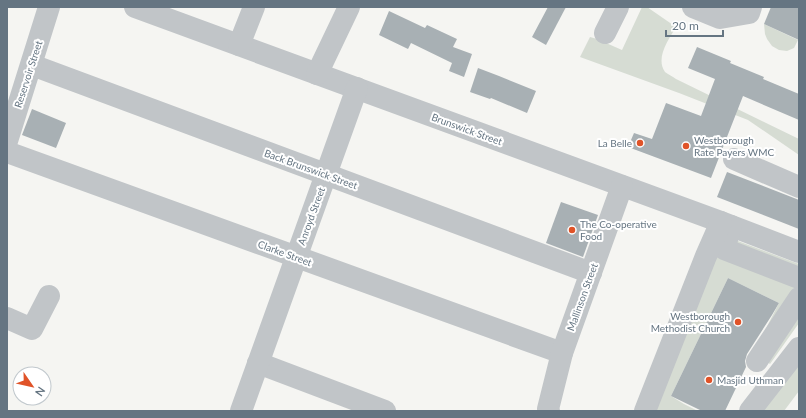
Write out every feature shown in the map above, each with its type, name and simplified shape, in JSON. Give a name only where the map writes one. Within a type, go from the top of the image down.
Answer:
[{"type":"street","name":"Reservoir Street","points":[[7,141],[49,7]]},
{"type":"street","name":"Brunswick Street","points":[[135,7],[799,252]]},
{"type":"street","points":[[239,45],[254,7]]},
{"type":"street","points":[[318,74],[349,7]]},
{"type":"street","points":[[605,33],[618,7]]},
{"type":"street","points":[[693,7],[720,18],[748,13],[751,7]]},
{"type":"street","name":"Back Brunswick Street","points":[[32,65],[591,273]]},
{"type":"street","name":"Anroyd Street","points":[[241,411],[356,88]]},
{"type":"street","name":"Clarke Street","points":[[7,152],[562,354]]},
{"type":"street","points":[[734,159],[799,187]]},
{"type":"street","name":"Mallinson Street","points":[[549,411],[548,409],[562,354],[622,186]]},
{"type":"street","points":[[726,224],[724,249],[799,278]]},
{"type":"street","points":[[644,411],[706,256],[726,224]]},
{"type":"street","points":[[7,318],[32,329],[49,296]]},
{"type":"street","points":[[757,361],[799,298]]},
{"type":"street","points":[[750,411],[799,348]]},
{"type":"street","points":[[258,362],[385,411]]},
{"type":"shaded area","points":[[642,7],[647,7],[676,27],[662,55],[662,67],[665,72],[676,79],[799,139],[799,155],[748,120],[580,57],[590,37],[622,50]]},
{"type":"shaded area","points":[[764,24],[798,40],[794,48],[787,51],[779,50],[772,46],[765,34]]},
{"type":"shaded area","points":[[722,235],[799,264],[799,323],[770,364],[754,352],[779,303],[728,278],[671,396],[698,411],[652,411]]},
{"type":"shaded area","points":[[799,354],[799,391],[784,411],[755,411]]},
{"type":"building","points":[[548,7],[566,7],[546,45],[532,37]]},
{"type":"building","points":[[771,7],[799,7],[799,40],[764,24]]},
{"type":"building","points":[[389,11],[425,28],[427,25],[457,39],[453,47],[472,54],[464,77],[449,71],[452,63],[411,43],[408,49],[379,35]]},
{"type":"building","points":[[697,47],[731,61],[730,63],[799,94],[799,120],[743,96],[711,178],[628,147],[634,133],[652,139],[666,103],[701,116],[715,79],[688,68]]},
{"type":"building","points":[[478,68],[536,91],[527,113],[491,98],[490,99],[470,92]]},
{"type":"building","points":[[32,109],[66,123],[56,148],[22,135]]},
{"type":"building","points":[[727,172],[799,200],[799,229],[717,197]]},
{"type":"building","name":"The Co-operative Food","points":[[561,202],[598,215],[583,257],[546,243]]},
{"type":"building","points":[[728,278],[779,303],[747,354],[745,361],[746,367],[725,411],[702,411],[671,396]]},
{"type":"place","name":"La Belle","points":[[640,143]]},
{"type":"place","name":"Westborough Rate Payers WMC","points":[[686,146]]},
{"type":"place","name":"The Co-operative Food","points":[[572,230]]},
{"type":"place","name":"Westborough Methodist Church","points":[[738,322]]},
{"type":"place","name":"Masjid Uthman","points":[[709,380]]}]
